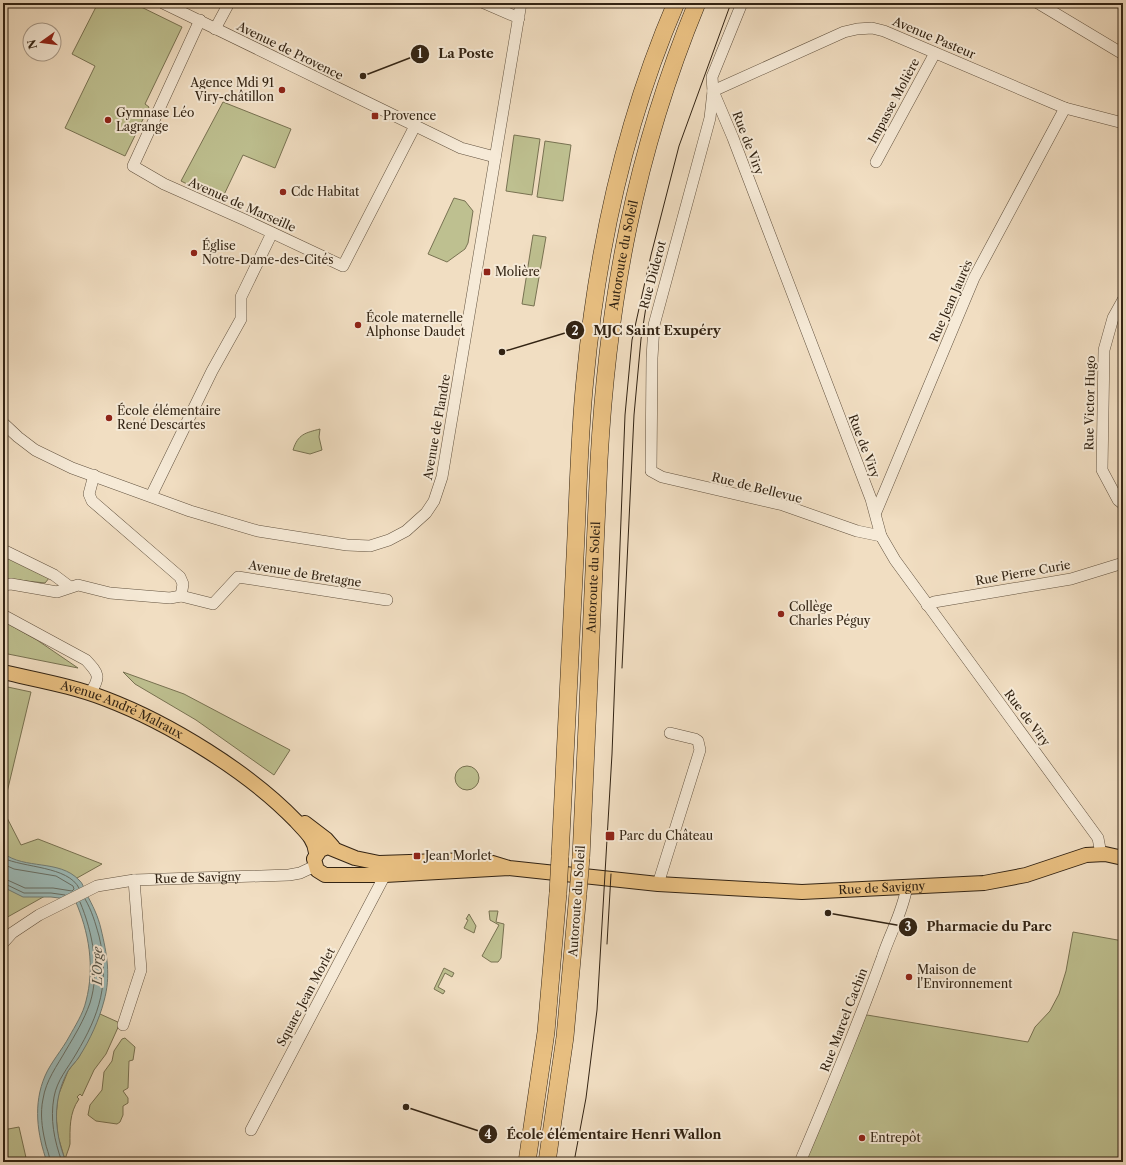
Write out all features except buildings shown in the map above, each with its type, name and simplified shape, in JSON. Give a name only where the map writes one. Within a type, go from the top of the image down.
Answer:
[{"type":"highway","name":"Autoroute du Soleil","points":[[527,1162],[546,1032],[558,893],[580,459],[589,338],[603,248],[625,155],[652,65],[676,3]]},
{"type":"highway","name":"Autoroute du Soleil","points":[[547,1162],[565,1037],[581,858],[599,452],[602,400],[611,324],[623,248],[643,162],[670,75],[697,3]]},
{"type":"main road","name":"Avenue André Malraux","points":[[3,672],[90,693],[162,725],[189,740],[232,769],[286,811]]},
{"type":"main road","points":[[286,811],[318,832],[336,849],[343,860],[339,871],[334,874]]},
{"type":"main road","points":[[286,811],[316,845],[316,859]]},
{"type":"main road","name":"Rue de Savigny","points":[[509,868],[489,862],[471,860],[379,863],[355,858],[336,849],[324,848],[316,859],[321,873],[325,875],[385,875],[509,868],[658,884],[790,892],[969,884],[1026,875],[1076,858],[1101,854],[1123,858]]},
{"type":"street","name":"Avenue de Provence","points":[[163,3],[462,148],[495,157]]},
{"type":"street","points":[[215,29],[229,3]]},
{"type":"street","points":[[484,3],[519,18]]},
{"type":"street","name":"Avenue de Flandre","points":[[3,423],[35,450],[72,468],[190,511],[258,531],[347,545],[370,546],[398,536],[417,522],[434,501],[442,477],[521,3]]},
{"type":"street","name":"Rue de Viry","points":[[742,3],[712,77],[713,90],[733,138],[876,512],[881,536],[895,560],[927,605],[1098,838],[1101,854]]},
{"type":"street","points":[[1038,3],[1123,54]]},
{"type":"street","name":"Avenue de Marseille","points":[[200,20],[133,166],[164,184],[343,266],[415,126]]},
{"type":"street","name":"Avenue Pasteur","points":[[713,90],[831,37],[857,28],[872,28],[884,31],[1064,108],[1123,123]]},
{"type":"street","name":"Impasse Molière","points":[[876,162],[935,53]]},
{"type":"street","name":"Rue Diderot","points":[[650,471],[651,365],[654,325],[710,118],[713,90]]},
{"type":"street","name":"Rue Jean Jaurès","points":[[876,512],[974,278],[1064,108]]},
{"type":"street","points":[[151,496],[209,378],[241,319],[241,297],[272,233]]},
{"type":"street","name":"Rue Victor Hugo","points":[[1123,300],[1113,318],[1104,350],[1102,470],[1118,500],[1123,504]]},
{"type":"street","name":"Rue de Bellevue","points":[[650,471],[662,477],[783,505],[857,531],[881,536]]},
{"type":"street","points":[[94,475],[89,494],[92,501],[180,577],[183,584],[181,596]]},
{"type":"street","name":"Avenue de Bretagne","points":[[3,550],[54,575],[70,586],[78,585],[110,593],[170,598],[181,596],[213,604],[238,577],[387,600]]},
{"type":"street","name":"Rue Pierre Curie","points":[[927,605],[934,602],[1070,579],[1123,563]]},
{"type":"street","points":[[3,585],[11,584],[56,592],[70,586]]},
{"type":"street","points":[[3,615],[86,660],[96,671],[97,678],[97,683],[90,693]]},
{"type":"street","points":[[658,884],[700,750],[698,741],[695,739],[670,734]]},
{"type":"street","name":"Rue de Savigny","points":[[3,943],[12,933],[54,906],[81,892],[97,886],[134,880],[289,875],[300,873],[316,859]]},
{"type":"street","name":"Square Jean Morlet","points":[[251,1130],[385,875]]},
{"type":"street","points":[[123,1025],[141,970],[134,880]]},
{"type":"street","name":"Rue Marcel Cachin","points":[[800,1162],[902,910],[907,886]]},
{"type":"green space","points":[[98,3],[133,3],[182,27],[145,104],[149,107],[125,156],[65,128],[95,66],[72,54]]},
{"type":"green space","points":[[223,102],[291,129],[275,168],[243,155],[221,201],[181,181]]},
{"type":"green space","points":[[514,135],[540,139],[532,195],[506,191]]},
{"type":"green space","points":[[545,141],[571,145],[563,201],[537,197]]},
{"type":"green space","points":[[454,198],[465,201],[473,211],[468,243],[465,249],[447,262],[428,254]]},
{"type":"green space","points":[[533,235],[546,237],[534,306],[522,304]]},
{"type":"green space","points":[[320,429],[319,437],[322,450],[310,454],[293,450],[300,437]]},
{"type":"green space","points":[[3,554],[50,577],[45,583],[8,579],[3,580]]},
{"type":"green space","points":[[3,621],[37,640],[78,668],[3,653]]},
{"type":"green space","points":[[123,672],[184,694],[290,750],[274,775],[196,720],[135,684]]},
{"type":"green space","points":[[3,686],[31,692],[3,809]]},
{"type":"green space","points":[[467,766],[476,769],[479,778],[476,787],[467,790],[458,787],[455,778],[458,769]]},
{"type":"green space","points":[[3,810],[21,845],[38,839],[102,864],[4,919]]},
{"type":"green space","points":[[489,911],[498,911],[496,922],[504,924],[501,958],[498,962],[491,962],[482,956],[499,925],[490,920]]},
{"type":"green space","points":[[469,914],[476,926],[474,933],[464,928]]},
{"type":"green space","points":[[1073,932],[1123,941],[1123,1162],[800,1162],[861,1014],[1028,1042],[1035,1027],[1050,1011],[1059,994],[1066,971]]},
{"type":"green space","points":[[444,968],[454,973],[452,977],[445,973],[438,987],[445,991],[443,994],[434,989]]},
{"type":"green space","points":[[100,1014],[120,1023],[106,1054],[94,1070],[82,1096],[80,1094],[77,1097],[79,1099],[73,1110],[70,1127],[70,1144],[65,1160],[58,1136],[56,1116],[58,1096],[68,1071],[79,1057]]},
{"type":"green space","points":[[125,1038],[135,1047],[133,1060],[129,1061],[128,1088],[123,1091],[128,1098],[128,1103],[123,1106],[123,1115],[120,1122],[117,1124],[96,1121],[88,1115],[90,1105],[102,1090],[104,1072],[112,1061],[114,1051],[122,1039]]},
{"type":"green space","points":[[19,1127],[27,1162],[3,1162],[3,1130]]},
{"type":"water","name":"L'Orge","points":[[3,853],[21,861],[62,869],[80,881],[97,915],[105,947],[108,974],[102,1008],[87,1044],[78,1059],[68,1071],[59,1093],[56,1116],[57,1128],[66,1162],[47,1162],[39,1130],[39,1097],[41,1087],[50,1066],[79,1020],[85,1006],[90,975],[87,937],[75,900],[51,897],[23,897],[3,887]]},
{"type":"tram line","points":[[574,1162],[586,1098],[597,1010],[612,754],[625,415],[632,340],[651,255],[679,146],[731,3]]},
{"type":"tram line","points":[[622,668],[634,415],[641,339],[648,294]]},
{"type":"tram line","points":[[607,944],[611,874]]},
{"type":"place","name":"La Poste","points":[[363,76]]},
{"type":"place","name":"Agence Mdi 91 Viry-châtillon","points":[[282,90]]},
{"type":"place","name":"Provence","points":[[375,116]]},
{"type":"place","name":"Gymnase Léo Lagrange","points":[[108,120]]},
{"type":"place","name":"Cdc Habitat","points":[[283,192]]},
{"type":"place","name":"Église Notre-Dame-des-Cités","points":[[194,253]]},
{"type":"place","name":"Molière","points":[[487,272]]},
{"type":"place","name":"École maternelle Alphonse Daudet","points":[[358,325]]},
{"type":"place","name":"MJC Saint Exupéry","points":[[502,352]]},
{"type":"place","name":"École élémentaire René Descartes","points":[[109,418]]},
{"type":"place","name":"Collège Charles Péguy","points":[[781,614]]},
{"type":"place","name":"Parc du Château","points":[[610,836]]},
{"type":"place","name":"Jean Morlet","points":[[417,856]]},
{"type":"place","name":"Pharmacie du Parc","points":[[828,913]]},
{"type":"place","name":"Maison de l'Environnement","points":[[909,977]]},
{"type":"place","name":"École élémentaire Henri Wallon","points":[[406,1107]]},
{"type":"place","name":"Entrepôt","points":[[862,1138]]}]
